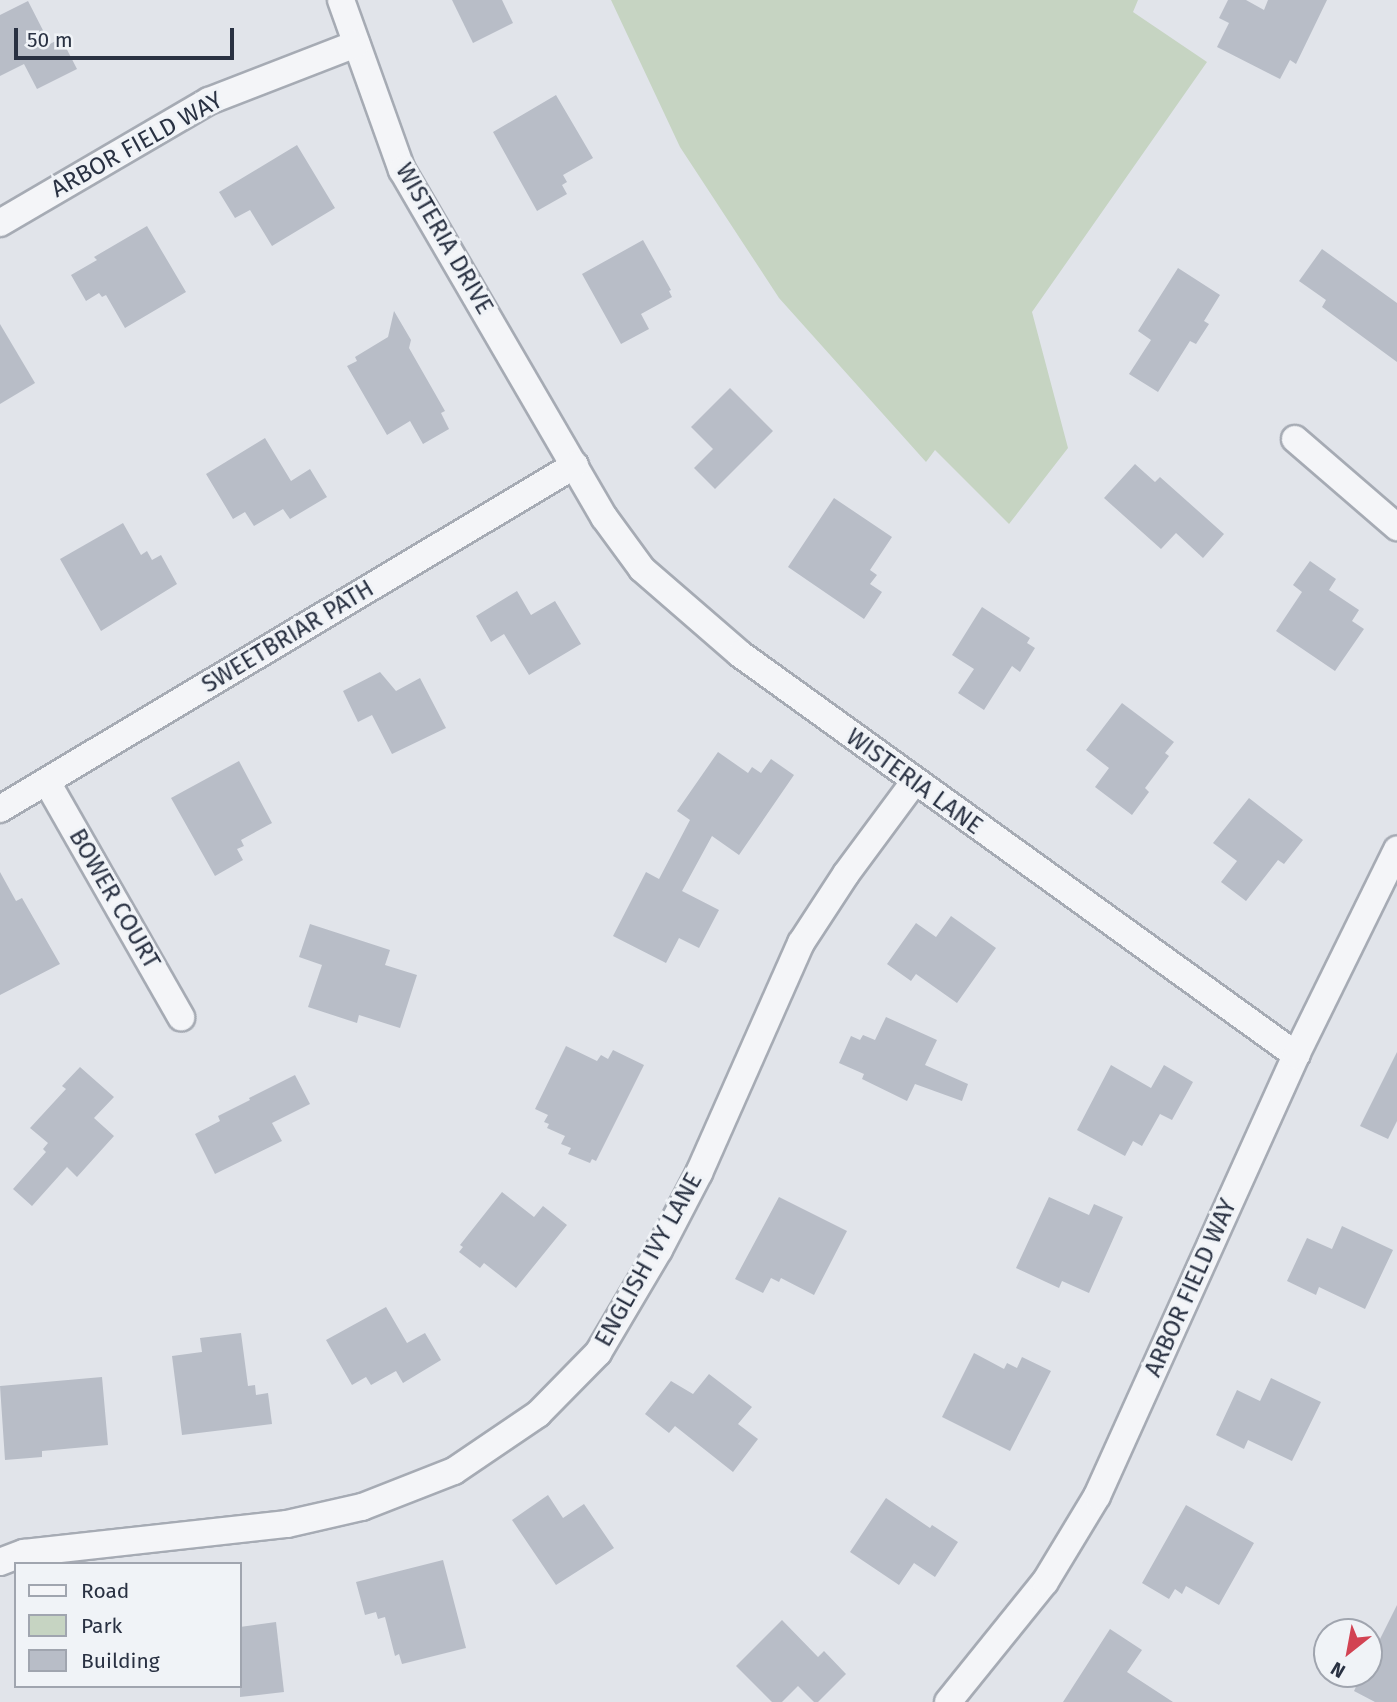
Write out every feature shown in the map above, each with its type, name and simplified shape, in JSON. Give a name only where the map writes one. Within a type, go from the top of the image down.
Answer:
[{"type":"street","name":"WISTERIA DRIVE","points":[[341,0],[402,170],[575,465]]},
{"type":"street","name":"ARBOR FIELD WAY","points":[[0,223],[209,101],[356,44]]},
{"type":"street","points":[[1296,439],[1397,527]]},
{"type":"street","name":"SWEETBRIAR PATH","points":[[0,809],[575,465]]},
{"type":"street","name":"WISTERIA LANE","points":[[575,465],[604,517],[642,569],[740,654],[1296,1055]]},
{"type":"street","name":"BOWER COURT","points":[[47,782],[181,1017]]},
{"type":"street","name":"ENGLISH IVY LANE","points":[[0,1562],[24,1553],[287,1524],[362,1507],[454,1471],[538,1414],[598,1353],[659,1250],[699,1173],[801,943],[839,884],[914,782]]},
{"type":"street","name":"ARBOR FIELD WAY","points":[[948,1702],[1045,1582],[1097,1496],[1296,1055],[1397,850]]},
{"type":"green space","points":[[611,0],[1138,0],[1133,12],[1207,62],[1032,312],[1068,448],[1009,524],[935,450],[926,462],[779,298],[680,147]]},
{"type":"building","points":[[452,0],[502,0],[513,23],[473,43]]},
{"type":"building","points":[[1228,0],[1246,0],[1264,10],[1268,0],[1327,0],[1296,64],[1290,60],[1280,79],[1217,47],[1229,23],[1219,18]]},
{"type":"building","points":[[28,1],[50,44],[61,38],[77,69],[37,89],[24,64],[0,76],[0,15]]},
{"type":"building","points":[[556,95],[593,158],[563,175],[567,182],[562,185],[567,194],[537,211],[493,132]]},
{"type":"building","points":[[297,145],[335,208],[272,246],[250,210],[235,218],[219,192]]},
{"type":"building","points":[[147,226],[186,292],[125,328],[106,295],[102,297],[99,293],[86,301],[71,275],[97,260],[94,257]]},
{"type":"building","points":[[643,240],[671,290],[669,291],[672,297],[641,314],[649,329],[621,344],[582,274]]},
{"type":"building","points":[[1322,249],[1397,303],[1397,362],[1322,307],[1326,300],[1299,281]]},
{"type":"building","points":[[1178,268],[1220,295],[1204,321],[1209,324],[1196,344],[1190,341],[1158,392],[1129,374],[1151,340],[1138,331]]},
{"type":"building","points":[[394,311],[411,340],[409,348],[445,411],[441,413],[449,429],[423,444],[410,421],[387,435],[347,366],[357,361],[355,357],[388,337]]},
{"type":"building","points":[[0,324],[35,383],[0,404]]},
{"type":"building","points":[[730,388],[773,431],[715,489],[694,468],[713,449],[691,427]]},
{"type":"building","points":[[265,438],[291,481],[310,469],[327,497],[290,519],[283,509],[254,526],[245,512],[233,519],[206,474]]},
{"type":"building","points":[[1135,464],[1155,482],[1160,477],[1224,534],[1203,558],[1176,533],[1161,549],[1104,498]]},
{"type":"building","points":[[834,498],[892,537],[870,570],[877,575],[870,584],[882,592],[864,619],[788,567]]},
{"type":"building","points":[[123,523],[141,555],[147,551],[152,560],[161,555],[177,584],[101,631],[60,559]]},
{"type":"building","points":[[1310,561],[1336,579],[1329,590],[1359,610],[1352,621],[1364,629],[1335,671],[1276,631],[1302,592],[1293,585]]},
{"type":"building","points":[[517,591],[531,615],[555,601],[581,644],[529,675],[504,634],[491,642],[476,616]]},
{"type":"building","points":[[982,607],[1030,638],[1027,643],[1035,648],[1020,672],[1012,666],[984,710],[958,693],[974,669],[952,655]]},
{"type":"building","points":[[380,672],[396,691],[420,678],[446,728],[392,754],[372,715],[358,722],[343,691]]},
{"type":"building","points":[[1122,703],[1174,742],[1165,753],[1169,756],[1145,788],[1149,792],[1132,815],[1095,787],[1109,768],[1086,750]]},
{"type":"building","points":[[718,752],[748,773],[752,767],[761,773],[771,759],[794,775],[739,855],[712,836],[682,891],[719,910],[699,948],[679,938],[666,963],[613,936],[646,872],[659,879],[690,820],[677,811]]},
{"type":"building","points":[[239,761],[272,823],[241,840],[244,846],[237,849],[243,860],[215,876],[171,798]]},
{"type":"building","points":[[1249,798],[1303,840],[1284,864],[1278,860],[1246,901],[1221,882],[1237,861],[1213,843]]},
{"type":"building","points":[[0,872],[16,901],[22,898],[60,964],[0,995]]},
{"type":"building","points":[[951,916],[996,948],[957,1003],[916,974],[911,981],[887,964],[916,923],[936,937]]},
{"type":"building","points":[[310,924],[390,950],[385,965],[417,975],[400,1028],[359,1015],[357,1023],[308,1007],[322,965],[299,957]]},
{"type":"building","points":[[886,1017],[937,1040],[925,1065],[968,1084],[962,1101],[915,1084],[907,1101],[862,1079],[864,1074],[839,1063],[851,1036],[860,1040],[863,1035],[875,1040]]},
{"type":"building","points":[[566,1046],[597,1061],[601,1055],[608,1059],[613,1050],[644,1065],[596,1161],[592,1159],[590,1163],[568,1154],[571,1148],[561,1144],[565,1136],[547,1128],[549,1124],[544,1122],[548,1115],[535,1109]]},
{"type":"building","points":[[1397,1052],[1397,1121],[1388,1139],[1360,1126]]},
{"type":"building","points":[[1111,1065],[1151,1088],[1164,1065],[1193,1082],[1172,1120],[1160,1114],[1142,1146],[1133,1141],[1125,1156],[1077,1130]]},
{"type":"building","points":[[80,1067],[114,1097],[94,1118],[114,1136],[77,1177],[67,1167],[32,1206],[13,1189],[46,1152],[43,1149],[48,1143],[30,1128],[66,1089],[62,1086]]},
{"type":"building","points":[[295,1075],[310,1104],[272,1123],[282,1141],[215,1174],[195,1134],[220,1121],[218,1116]]},
{"type":"building","points":[[502,1192],[534,1217],[543,1206],[567,1225],[516,1288],[484,1263],[480,1268],[459,1252],[463,1247],[460,1245]]},
{"type":"building","points":[[779,1197],[847,1231],[814,1295],[781,1278],[779,1282],[771,1278],[763,1293],[735,1279]]},
{"type":"building","points":[[1049,1197],[1089,1215],[1094,1204],[1123,1217],[1089,1293],[1062,1281],[1059,1288],[1016,1268]]},
{"type":"building","points":[[1342,1226],[1393,1250],[1365,1309],[1319,1287],[1316,1295],[1287,1281],[1307,1238],[1332,1249]]},
{"type":"building","points":[[386,1307],[407,1343],[425,1333],[441,1360],[403,1383],[396,1371],[371,1385],[366,1377],[352,1385],[326,1340]]},
{"type":"building","points":[[241,1333],[248,1386],[255,1385],[256,1395],[268,1393],[272,1424],[182,1435],[172,1356],[202,1352],[200,1338]]},
{"type":"building","points":[[974,1353],[1004,1369],[1007,1363],[1017,1368],[1022,1357],[1051,1371],[1010,1451],[942,1417]]},
{"type":"building","points":[[709,1374],[752,1407],[738,1424],[758,1439],[733,1472],[675,1426],[669,1433],[645,1414],[671,1381],[693,1394]]},
{"type":"building","points":[[102,1377],[108,1445],[42,1451],[42,1457],[5,1460],[0,1386]]},
{"type":"building","points":[[1271,1378],[1321,1402],[1292,1461],[1248,1440],[1244,1449],[1216,1435],[1237,1390],[1260,1401]]},
{"type":"building","points":[[548,1495],[563,1518],[584,1504],[614,1548],[556,1585],[512,1520]]},
{"type":"building","points":[[886,1498],[930,1528],[932,1525],[958,1542],[935,1577],[914,1563],[899,1585],[850,1552]]},
{"type":"building","points":[[1186,1505],[1254,1543],[1219,1605],[1186,1586],[1182,1594],[1175,1589],[1169,1599],[1142,1583]]},
{"type":"building","points":[[443,1560],[466,1648],[402,1664],[399,1654],[395,1656],[385,1617],[378,1619],[376,1612],[365,1615],[356,1582]]},
{"type":"building","points":[[1397,1605],[1397,1702],[1375,1702],[1354,1691],[1355,1688],[1383,1688],[1383,1633]]},
{"type":"building","points":[[782,1620],[818,1657],[824,1651],[846,1674],[818,1702],[814,1702],[798,1686],[782,1702],[772,1702],[736,1666]]},
{"type":"building","points":[[276,1622],[284,1692],[240,1697],[242,1627]]},
{"type":"building","points":[[1110,1629],[1142,1650],[1127,1672],[1173,1702],[1063,1702]]}]
